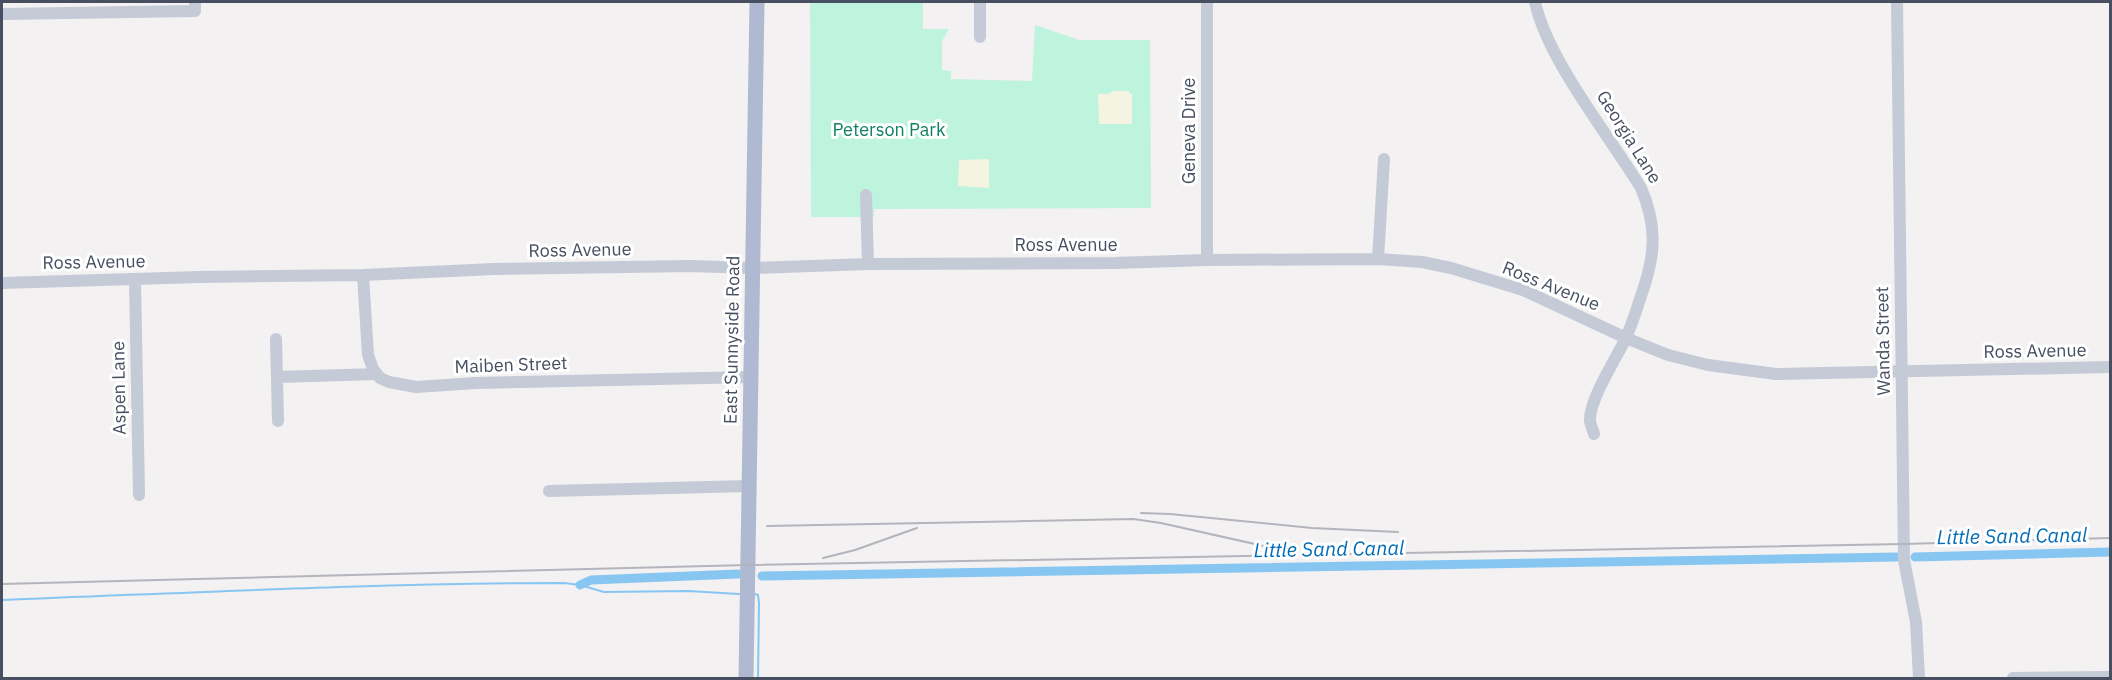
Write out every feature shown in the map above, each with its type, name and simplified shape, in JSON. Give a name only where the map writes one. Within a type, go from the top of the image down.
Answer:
[{"type":"main road","name":"East Sunnyside Road","points":[[746,678],[757,2]]},
{"type":"street","points":[[980,2],[980,37]]},
{"type":"street","name":"Geneva Drive","points":[[1207,2],[1207,260]]},
{"type":"street","name":"Georgia Lane","points":[[1536,2],[1556,54],[1641,188],[1650,208],[1653,253],[1650,272],[1626,338],[1593,405],[1590,420],[1594,434]]},
{"type":"street","name":"Wanda Street","points":[[1897,2],[1904,560],[1916,622],[1919,678]]},
{"type":"street","points":[[2,14],[195,6]]},
{"type":"street","points":[[1378,259],[1384,159]]},
{"type":"street","points":[[866,195],[868,264]]},
{"type":"street","name":"Ross Avenue","points":[[2,283],[363,275],[494,269],[691,266],[753,268],[868,264],[1378,259],[1422,262],[1523,290],[1668,355],[1745,371],[1776,374],[2110,368]]},
{"type":"street","points":[[278,376],[377,374],[368,355],[363,275]]},
{"type":"street","name":"Aspen Lane","points":[[135,280],[139,495]]},
{"type":"street","points":[[276,339],[278,421]]},
{"type":"street","name":"Maiben Street","points":[[377,374],[389,382],[416,387],[476,383],[751,377]]},
{"type":"street","points":[[549,491],[749,486]]},
{"type":"street","points":[[2013,678],[2110,677]]},
{"type":"green space","name":"Peterson Park","points":[[810,2],[923,2],[923,29],[949,29],[942,41],[942,70],[951,71],[951,79],[1032,81],[1035,25],[1079,40],[1150,40],[1151,208],[874,209],[874,217],[811,217]]},
{"type":"sand","points":[[1113,91],[1128,91],[1132,95],[1132,124],[1099,124],[1098,94],[1108,94]]},
{"type":"sand","points":[[989,159],[989,188],[958,186],[959,160]]},
{"type":"waterway","name":"Little Sand Canal","points":[[1915,557],[2110,552]]},
{"type":"waterway","name":"Little Sand Canal","points":[[762,576],[1896,557]]},
{"type":"waterway","points":[[580,585],[591,580],[738,574]]},
{"type":"waterway","points":[[2,600],[494,583],[564,583],[604,592],[688,591],[739,594]]},
{"type":"waterway","points":[[755,594],[758,595],[759,603],[758,678]]},
{"type":"railway","points":[[1141,513],[1312,528],[1398,532]]},
{"type":"railway","points":[[767,526],[1133,519],[1161,523],[1286,551]]},
{"type":"railway","points":[[823,558],[855,550],[917,528]]},
{"type":"railway","points":[[2,584],[748,565],[1904,544],[2110,538]]}]
